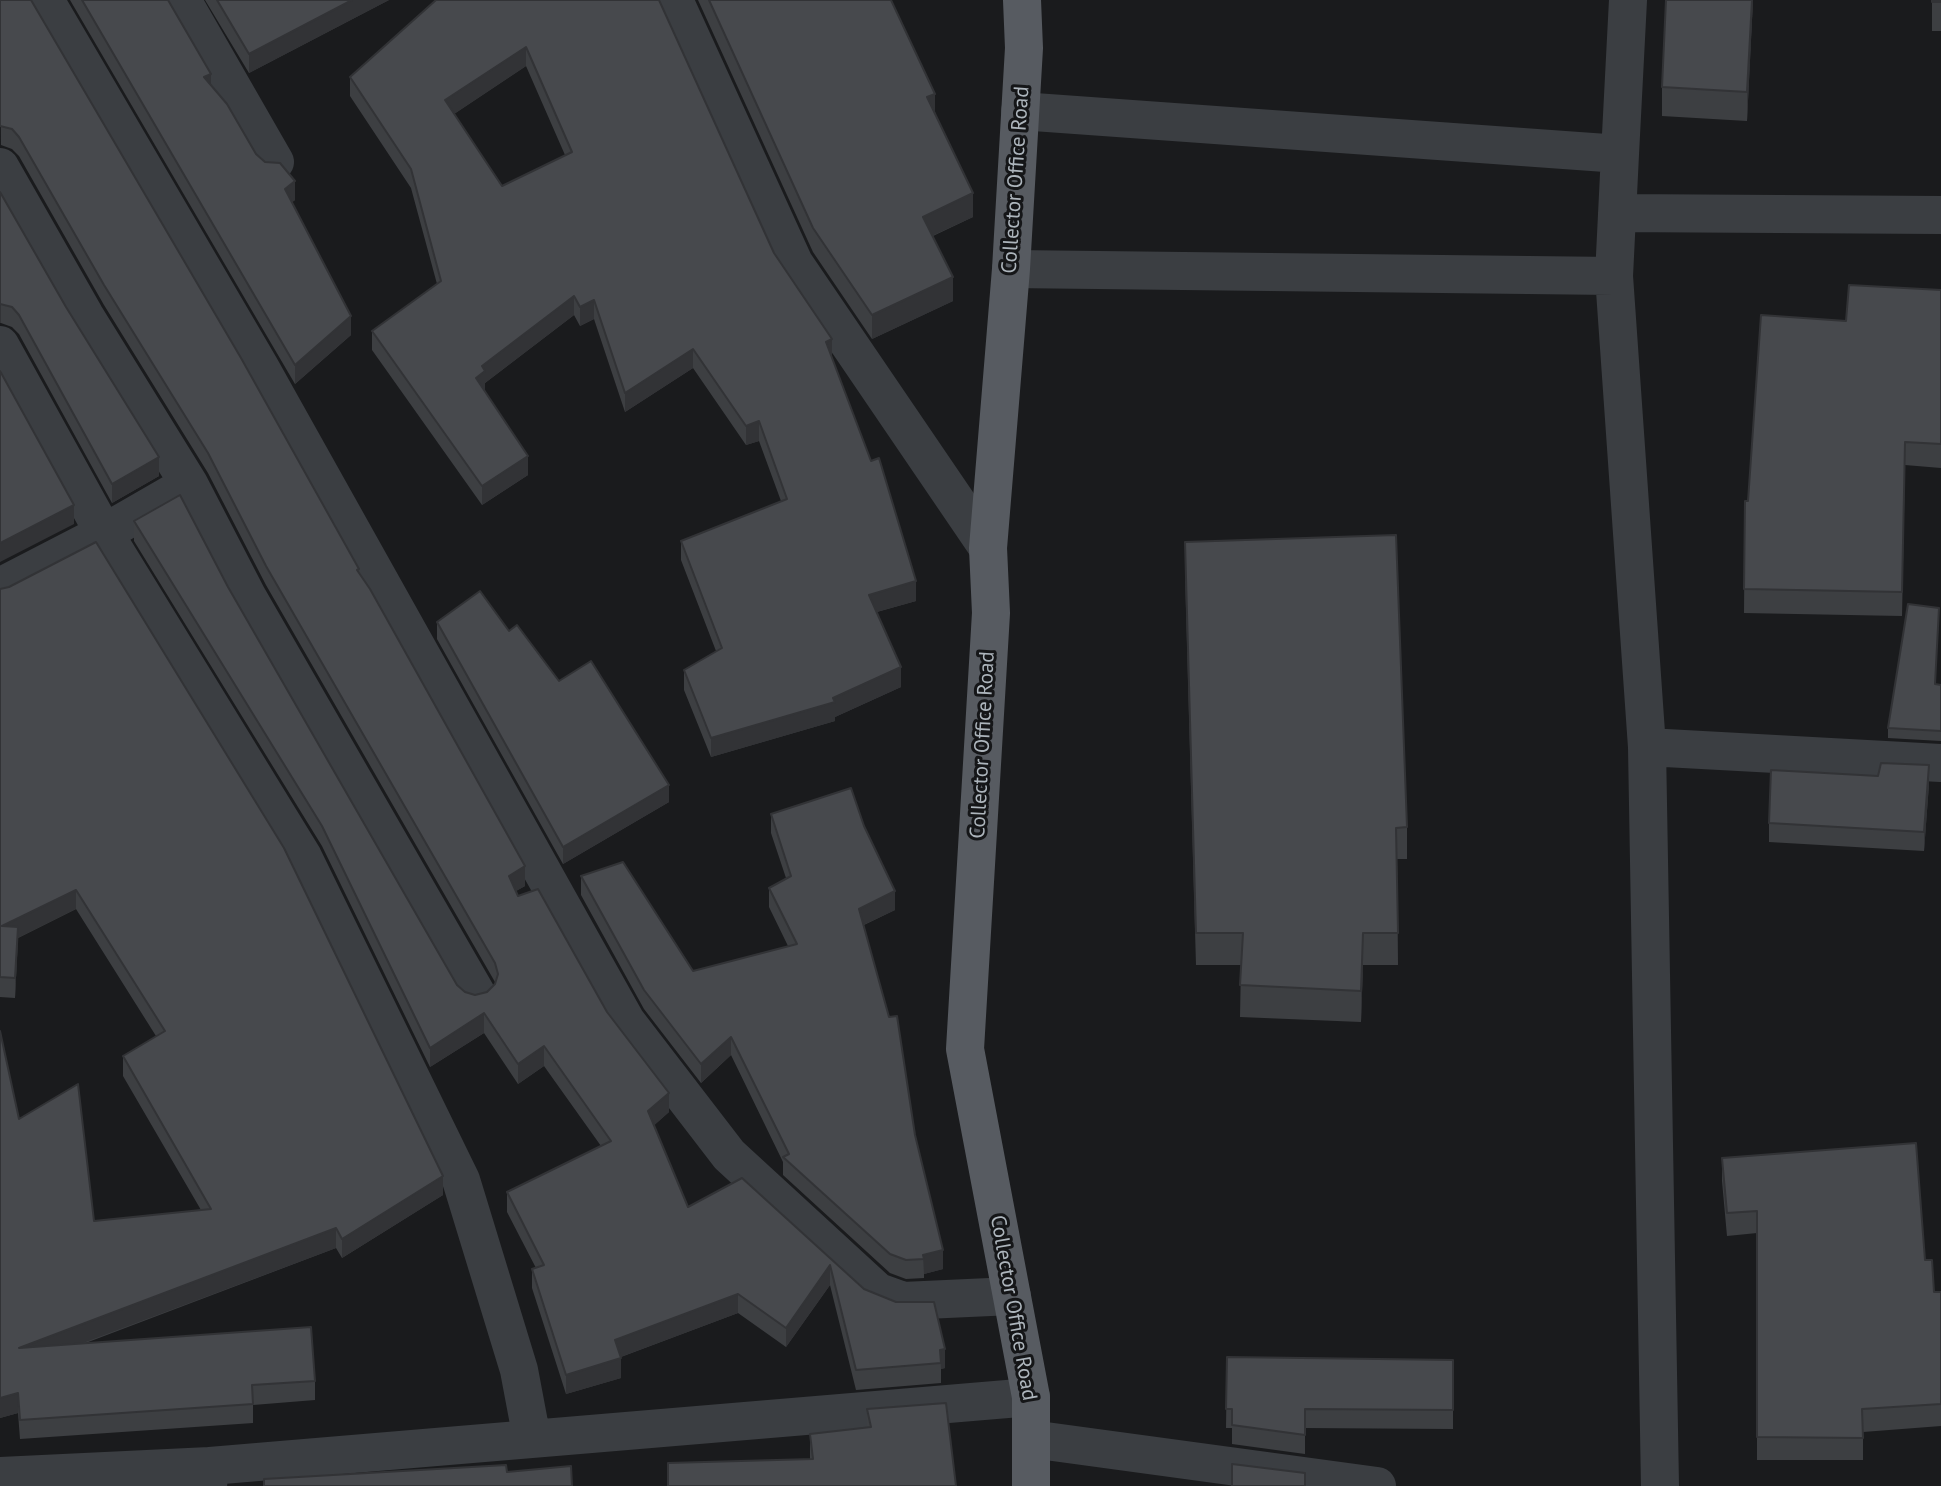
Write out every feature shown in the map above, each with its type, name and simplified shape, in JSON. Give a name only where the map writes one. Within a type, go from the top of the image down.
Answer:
[{"type":"main road","name":"Collector Office Road","points":[[1022,0],[1024,48],[988,548],[991,613],[965,1049],[1031,1397],[1031,1486]]},
{"type":"street","points":[[45,0],[260,367],[626,1021],[729,1155],[878,1292],[903,1301],[1012,1296]]},
{"type":"street","points":[[182,0],[275,162]]},
{"type":"street","points":[[674,0],[794,263],[988,548]]},
{"type":"street","points":[[1628,0],[1614,276],[1647,747],[1660,1486]]},
{"type":"street","points":[[1020,111],[1620,154]]},
{"type":"street","points":[[0,167],[85,316],[189,484],[247,596],[475,993]]},
{"type":"street","points":[[1617,212],[1941,215]]},
{"type":"street","points":[[1010,269],[1614,276]]},
{"type":"street","points":[[0,345],[104,533],[303,857],[461,1180],[519,1370],[532,1439]]},
{"type":"street","points":[[0,587],[104,533],[189,484]]},
{"type":"street","points":[[1647,747],[1941,763]]},
{"type":"street","points":[[0,1476],[209,1476],[532,1439],[1031,1397]]},
{"type":"street","points":[[1031,1439],[1377,1486]]},
{"type":"building","points":[[0,0],[31,0],[241,358],[359,569],[357,570],[525,866],[509,876],[518,896],[538,889],[607,1012],[669,1093],[648,1111],[688,1207],[742,1178],[864,1289],[896,1302],[934,1302],[945,1349],[940,1350],[941,1363],[856,1370],[830,1265],[786,1328],[738,1294],[615,1340],[621,1358],[566,1375],[532,1269],[544,1265],[507,1192],[611,1141],[544,1046],[518,1064],[484,1013],[430,1048],[322,826],[134,521],[180,495],[228,587],[457,985],[465,992],[475,995],[487,992],[495,984],[498,974],[495,963],[266,566],[208,453],[104,285],[19,137],[12,129],[0,126]]},
{"type":"building","points":[[82,0],[168,0],[211,74],[204,77],[227,104],[256,154],[265,162],[280,163],[295,181],[285,189],[351,316],[295,365]]},
{"type":"building","points":[[217,0],[352,0],[249,54]]},
{"type":"building","points":[[436,0],[659,0],[774,253],[832,339],[826,342],[871,461],[879,458],[916,581],[869,595],[901,667],[833,698],[835,702],[711,738],[684,670],[722,648],[681,541],[787,499],[759,421],[746,426],[693,349],[625,393],[594,300],[580,307],[574,296],[482,366],[485,371],[476,378],[528,456],[482,486],[372,331],[441,281],[411,169],[350,77]],"holes":[[[526,47],[572,152],[502,186],[445,100]]]},
{"type":"building","points":[[709,0],[891,0],[935,94],[927,97],[973,193],[923,217],[953,277],[872,315],[813,228]]},
{"type":"building","points":[[1666,0],[1752,0],[1747,92],[1662,87]]},
{"type":"building","points":[[0,192],[66,307],[159,457],[112,484],[19,315],[12,307],[0,304]]},
{"type":"building","points":[[1849,285],[1941,290],[1941,444],[1905,442],[1902,592],[1744,589],[1745,501],[1748,501],[1761,315],[1846,321]]},
{"type":"building","points":[[0,371],[74,505],[0,543]]},
{"type":"building","points":[[1396,535],[1407,827],[1396,828],[1398,933],[1363,933],[1361,991],[1240,985],[1243,933],[1196,933],[1185,542]]},
{"type":"building","points":[[96,542],[284,848],[443,1176],[342,1239],[336,1228],[19,1348],[311,1327],[315,1381],[252,1385],[253,1404],[20,1420],[18,1393],[0,1398],[0,1031],[19,1119],[78,1084],[94,1221],[211,1209],[123,1056],[165,1031],[76,890],[2,926],[18,927],[15,978],[0,977],[0,589],[9,587]]},
{"type":"building","points":[[480,591],[509,631],[517,625],[559,681],[591,661],[669,785],[563,847],[437,622]]},
{"type":"building","points":[[1908,604],[1939,608],[1935,684],[1941,685],[1941,731],[1888,728]]},
{"type":"building","points":[[1881,763],[1929,765],[1924,832],[1769,823],[1771,770],[1878,776]]},
{"type":"building","points":[[851,788],[864,826],[895,891],[859,909],[889,1017],[897,1016],[915,1135],[943,1250],[923,1255],[924,1259],[906,1260],[890,1254],[783,1157],[789,1154],[731,1037],[701,1064],[644,990],[581,876],[623,862],[693,971],[797,944],[769,888],[791,876],[771,814]]},
{"type":"building","points":[[1916,1143],[1925,1260],[1932,1260],[1934,1292],[1941,1292],[1941,1404],[1862,1409],[1863,1438],[1757,1437],[1757,1211],[1727,1213],[1722,1158]]},
{"type":"building","points":[[1227,1357],[1453,1360],[1453,1410],[1305,1409],[1305,1435],[1232,1425],[1232,1409],[1226,1409]]},
{"type":"building","points":[[946,1403],[956,1486],[668,1486],[668,1463],[813,1459],[810,1434],[871,1427],[867,1409]]},
{"type":"building","points":[[1232,1464],[1305,1473],[1305,1486],[1232,1486]]},
{"type":"building","points":[[506,1465],[507,1472],[571,1466],[572,1486],[264,1486],[264,1479]]}]
